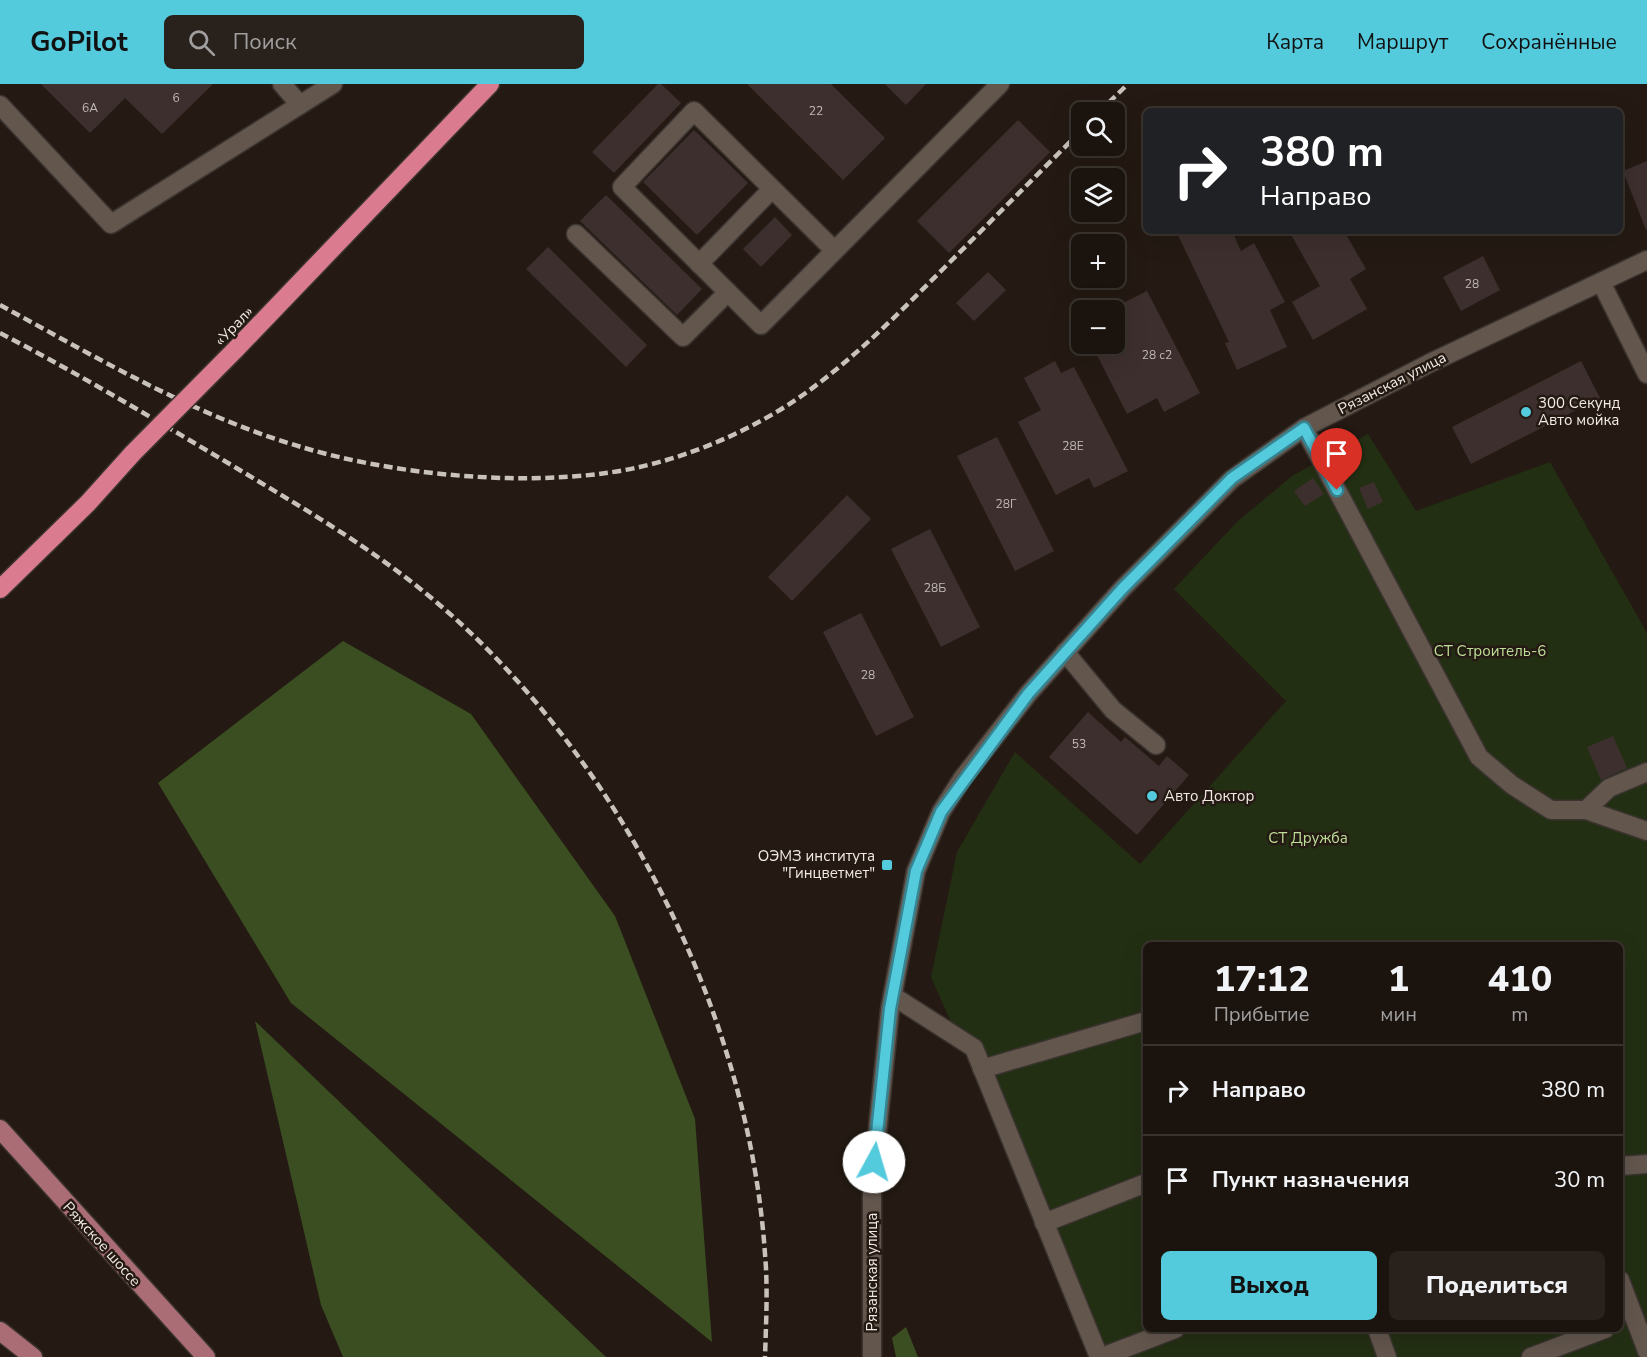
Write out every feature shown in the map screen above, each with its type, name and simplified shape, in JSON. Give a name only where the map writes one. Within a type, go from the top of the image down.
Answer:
[{"type":"highway","name":"«Урал»","points":[[0,589],[88,503],[133,453],[490,84]]},
{"type":"main road","name":"Ряжское шоссе","points":[[0,1129],[206,1357]]},
{"type":"main road","points":[[0,1331],[33,1357]]},
{"type":"street","points":[[282,84],[300,105]]},
{"type":"street","points":[[0,105],[111,224],[333,84]]},
{"type":"street","points":[[834,250],[694,111],[622,187],[761,325],[1000,84]]},
{"type":"street","points":[[699,264],[772,189]]},
{"type":"street","points":[[576,234],[683,337],[728,292]]},
{"type":"street","name":"Рязанская улица","points":[[872,1357],[872,1184],[893,996],[916,871],[941,812],[1028,694],[1122,589],[1232,478],[1304,428],[1430,363],[1647,260]]},
{"type":"street","points":[[1601,282],[1647,374]]},
{"type":"street","points":[[1304,428],[1479,756],[1512,785],[1551,810],[1586,810],[1647,831]]},
{"type":"street","points":[[1065,652],[1113,710],[1156,745]]},
{"type":"street","points":[[1586,810],[1609,788],[1647,772]]},
{"type":"street","points":[[893,996],[974,1048],[1101,1357],[1167,1332]]},
{"type":"street","points":[[982,1069],[1143,1022]]},
{"type":"street","points":[[1623,1166],[1647,1164]]},
{"type":"street","points":[[1044,1223],[1143,1184]]},
{"type":"street","points":[[1623,1288],[1647,1350]]},
{"type":"street","points":[[1378,1332],[1387,1357]]},
{"type":"street","points":[[1531,1357],[1597,1332]]},
{"type":"green space","points":[[1368,434],[1416,511],[1550,462],[1647,633],[1647,1357],[1099,1357],[931,977],[957,852],[1015,752],[1140,864],[1286,701],[1174,589],[1237,522],[1292,476]]},
{"type":"green space","points":[[343,641],[471,714],[615,916],[695,1119],[712,1342],[291,1003],[158,783]]},
{"type":"green space","points":[[255,1021],[606,1357],[343,1357],[321,1305]]},
{"type":"green space","points":[[906,1327],[918,1357],[896,1357],[892,1338]]},
{"type":"building","points":[[41,84],[213,84],[162,134],[125,98],[90,133]]},
{"type":"building","points":[[658,84],[661,84],[681,103],[614,173],[592,152]]},
{"type":"building","points":[[747,84],[831,84],[885,138],[843,180]]},
{"type":"building","points":[[885,84],[926,84],[906,105]]},
{"type":"building","points":[[1018,120],[1050,152],[949,253],[917,221]]},
{"type":"building","points":[[694,130],[748,183],[697,235],[643,182]]},
{"type":"building","points":[[1647,161],[1647,230],[1646,230],[1623,171]]},
{"type":"building","points":[[606,195],[702,289],[677,315],[580,221]]},
{"type":"building","points":[[775,217],[792,235],[761,267],[743,249]]},
{"type":"building","points":[[1177,234],[1233,234],[1241,251],[1254,243],[1285,302],[1270,310],[1287,347],[1237,370],[1225,343],[1229,342]]},
{"type":"building","points":[[1291,234],[1346,234],[1366,269],[1350,279],[1367,309],[1313,340],[1292,302],[1320,286]]},
{"type":"building","points":[[548,247],[647,345],[626,367],[526,269]]},
{"type":"building","points":[[1483,256],[1500,290],[1461,311],[1443,277]]},
{"type":"building","points":[[988,272],[1006,290],[974,321],[956,303]]},
{"type":"building","points":[[1147,291],[1200,393],[1164,412],[1157,398],[1127,414],[1097,355],[1125,354],[1125,302]]},
{"type":"building","points":[[1055,361],[1061,373],[1074,367],[1128,471],[1094,488],[1089,478],[1056,495],[1018,422],[1041,410],[1024,378]]},
{"type":"building","name":"300 Секунд Авто мойка","points":[[1581,361],[1600,398],[1471,464],[1452,427]]},
{"type":"building","points":[[997,437],[1054,551],[1015,571],[957,456]]},
{"type":"building","points":[[1313,478],[1324,494],[1305,506],[1294,491]]},
{"type":"building","points":[[1374,482],[1383,502],[1368,509],[1359,488]]},
{"type":"building","points":[[847,495],[871,519],[792,601],[768,577]]},
{"type":"building","points":[[930,529],[980,627],[941,647],[891,549]]},
{"type":"building","points":[[861,613],[914,717],[876,736],[823,632]]},
{"type":"building","points":[[1088,712],[1121,742],[1125,737],[1159,766],[1167,756],[1189,775],[1137,835],[1049,757]]},
{"type":"building","points":[[1613,736],[1627,768],[1601,780],[1587,747]]},
{"type":"railway","points":[[1109,102],[1128,84]]},
{"type":"railway","points":[[0,305],[183,401],[259,433],[334,456],[411,470],[491,478],[570,477],[606,473],[658,462],[711,444],[761,421],[807,392],[844,363],[895,316],[1071,141]]},
{"type":"railway","points":[[0,333],[90,382],[238,469],[343,534],[394,569],[442,607],[507,670],[566,740],[619,817],[665,900],[703,986],[733,1075],[754,1165],[765,1254],[767,1293],[765,1357]]},
{"type":"place","name":"300 Секунд Авто мойка","points":[[1526,412]]},
{"type":"place","name":"Авто Доктор","points":[[1152,796]]},
{"type":"place","name":"ОЭМЗ института \"Гинцветмет\"","points":[[887,865]]},
{"type":"route","points":[[874,1162],[890,1009],[916,871],[924,847],[941,812],[962,779],[1028,694],[1079,636],[1122,589],[1232,478],[1304,428],[1337,490]]},
{"type":"park label","name":"СТ Строитель-6","points":[[1490,651]]},
{"type":"park label","name":"СТ Дружба","points":[[1308,838]]}]
